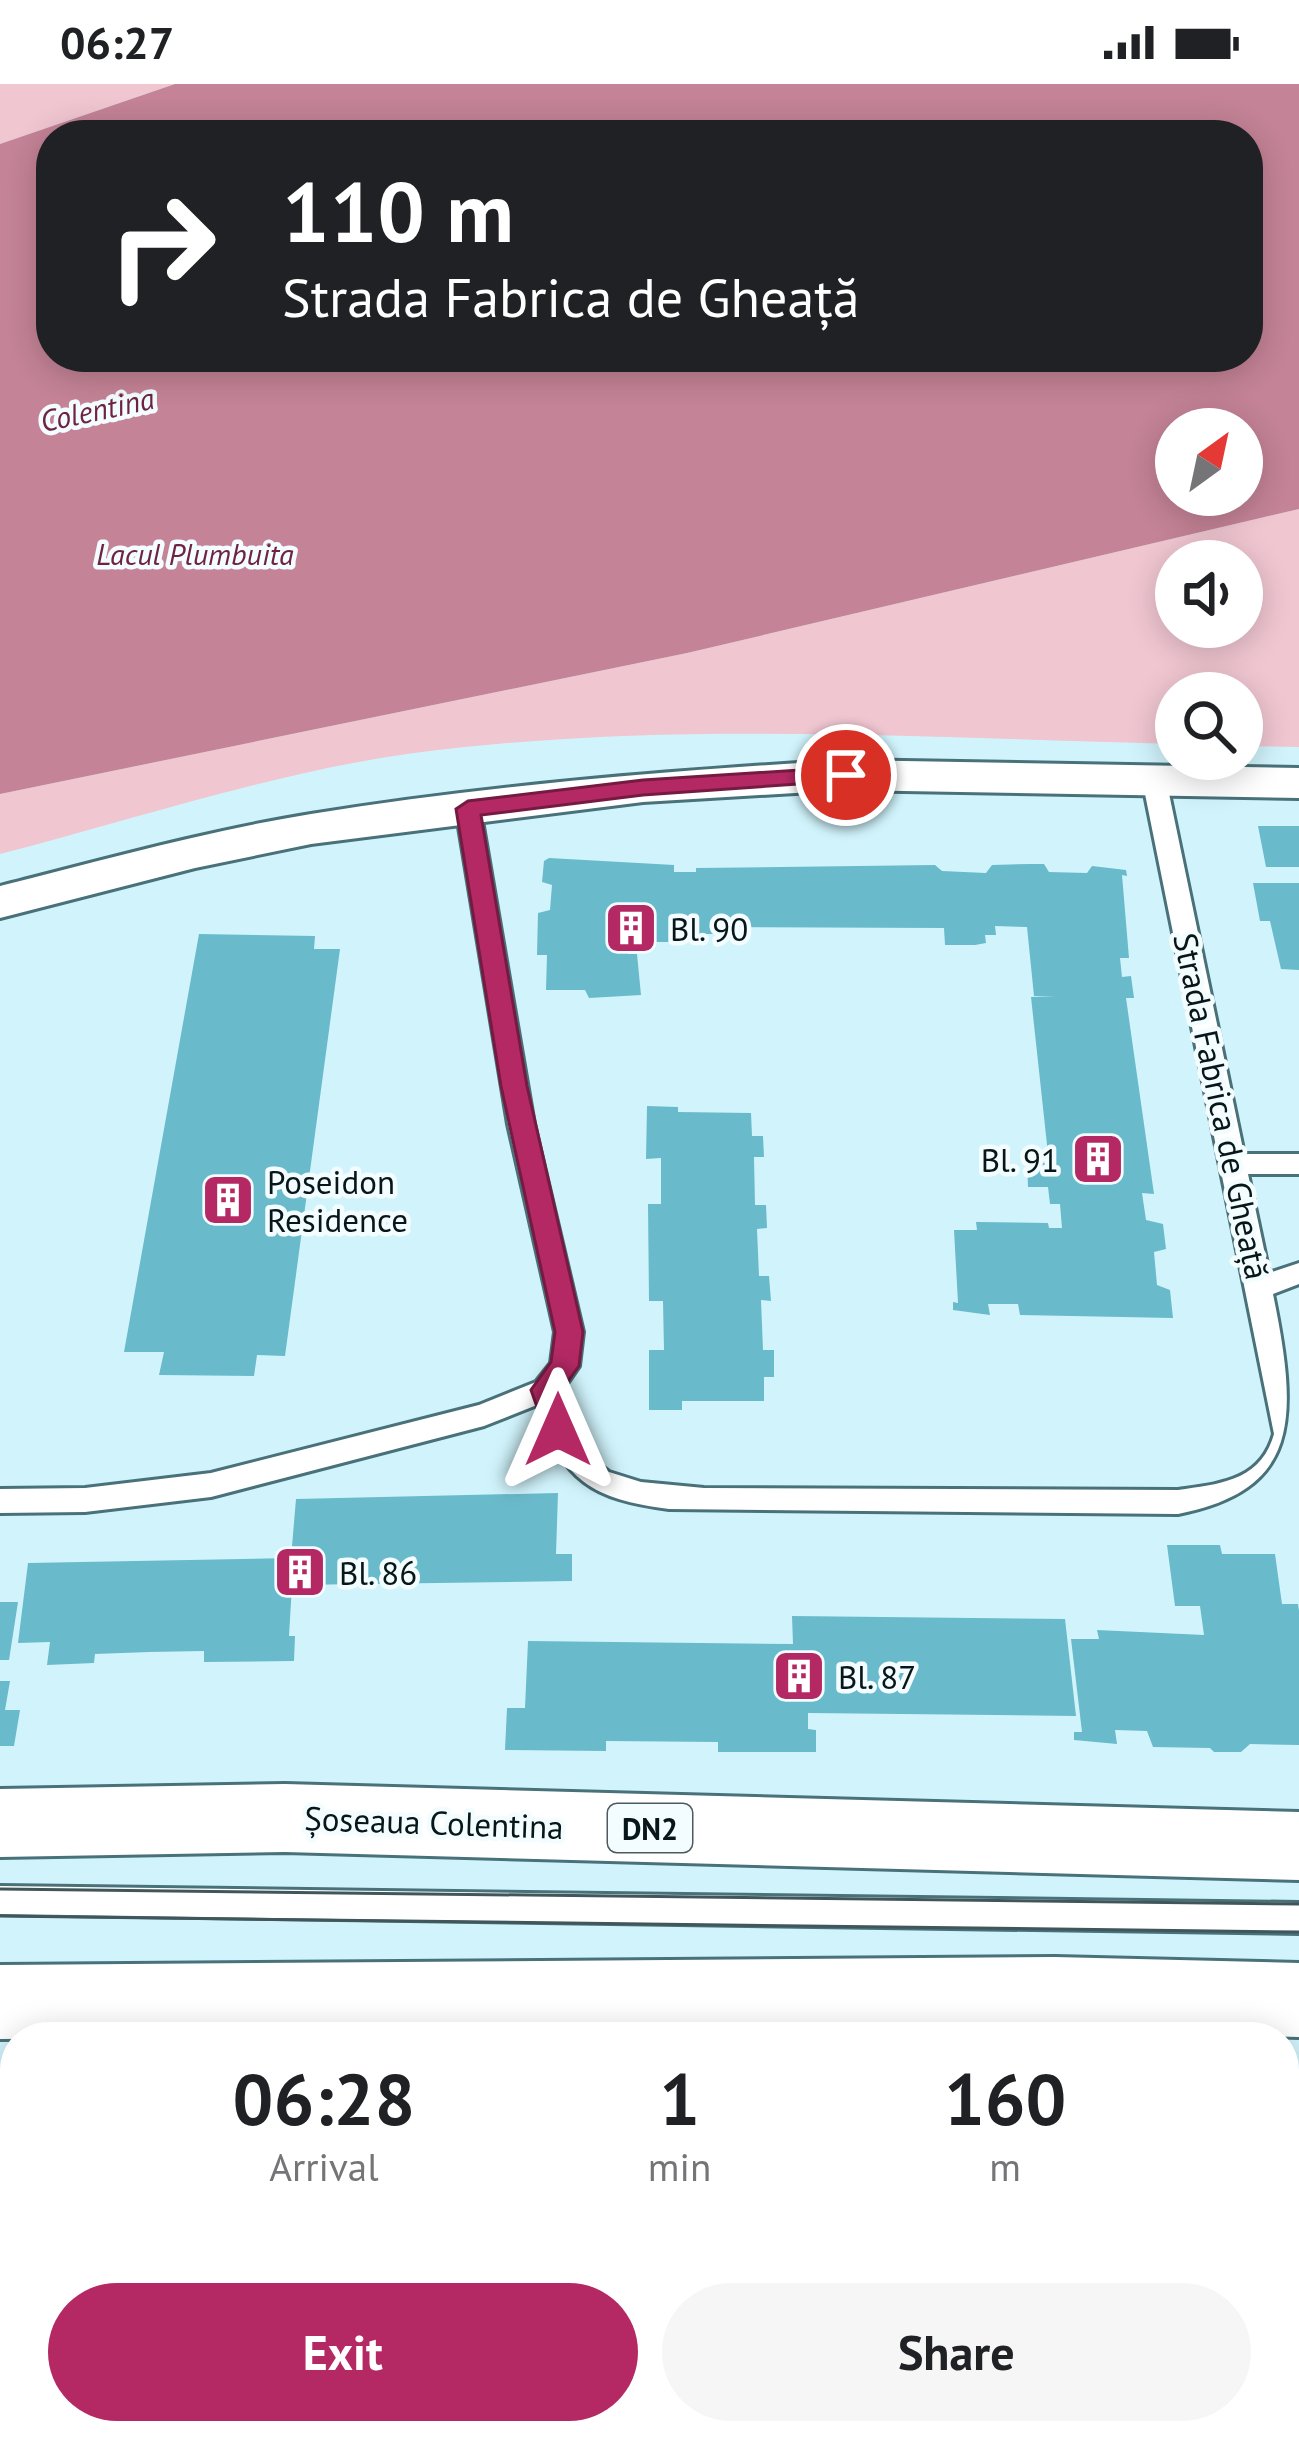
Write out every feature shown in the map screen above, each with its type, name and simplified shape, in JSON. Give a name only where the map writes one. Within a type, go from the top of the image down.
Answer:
[{"type":"main road","name":"Șoseaua Colentina","points":[[0,1823],[285,1818],[1299,1846]]},
{"type":"main road","points":[[0,2002],[1057,2016],[1299,2000]]},
{"type":"street","points":[[0,902],[194,852],[311,830],[752,779],[846,775],[1299,783]]},
{"type":"lane","name":"Strada Fabrica de Gheață","points":[[545,1390],[568,1453],[583,1470],[637,1494],[704,1500],[1178,1502],[1256,1485],[1274,1474],[1285,1457],[1288,1434],[1154,779]]},
{"type":"lane","points":[[0,1501],[85,1500],[211,1485],[484,1415],[545,1390],[565,1366],[569,1332],[514,1086],[468,809]]},
{"type":"lane","points":[[1235,1164],[1299,1164]]},
{"type":"lane","points":[[1259,1288],[1299,1273]]},
{"type":"lane","points":[[0,1900],[1299,1918]]},
{"type":"shaded area","points":[[0,84],[175,84],[70,120],[36,120],[36,132],[0,144]]},
{"type":"shaded area","points":[[1299,509],[1299,747],[1263,746],[1263,672],[1155,672],[1155,743],[795,734],[509,743],[414,753],[310,772],[0,854],[0,794],[687,653],[1155,543],[1155,648],[1263,648],[1263,540],[1167,540]]},
{"type":"water","name":"Lacul Plumbuita","points":[[175,84],[1299,84],[1299,509],[687,653],[0,794],[0,144],[36,132],[36,372],[1263,372],[1263,120],[70,120]]},
{"type":"building","points":[[1258,826],[1299,826],[1299,867],[1266,867]]},
{"type":"building","points":[[544,861],[674,865],[674,872],[935,865],[942,871],[986,873],[992,865],[1030,864],[1044,864],[1049,872],[1087,873],[1092,866],[1126,870],[1127,876],[1122,875],[1129,958],[1120,958],[1122,977],[1131,976],[1134,998],[1126,998],[1154,1194],[1142,1193],[1146,1220],[1163,1224],[1166,1249],[1154,1252],[1157,1285],[1170,1290],[1173,1318],[1020,1315],[1018,1304],[988,1304],[990,1315],[953,1310],[953,1302],[958,1303],[954,1230],[977,1230],[976,1222],[1048,1223],[1049,1228],[1062,1228],[1060,1204],[1050,1204],[1048,1187],[1028,1187],[1027,1162],[1049,1163],[1031,997],[1055,996],[1034,996],[1027,927],[995,926],[996,935],[985,935],[986,943],[975,945],[945,945],[944,928],[725,927],[725,934],[703,934],[698,942],[638,942],[638,931],[622,931],[628,954],[637,954],[641,995],[589,998],[585,990],[546,990],[547,955],[537,955],[538,913],[550,910],[552,885],[542,882]]},
{"type":"building","points":[[1253,883],[1299,883],[1299,970],[1281,969],[1270,921],[1260,921]]},
{"type":"building","name":"Poseidon Residence","points":[[199,934],[315,936],[314,949],[340,949],[285,1356],[257,1355],[254,1376],[159,1375],[164,1352],[124,1352]]},
{"type":"building","points":[[647,1106],[678,1107],[678,1112],[751,1113],[752,1136],[763,1136],[764,1157],[754,1157],[755,1205],[766,1205],[767,1228],[757,1229],[759,1276],[769,1276],[771,1301],[761,1300],[763,1350],[774,1350],[774,1377],[764,1377],[764,1401],[682,1401],[682,1410],[649,1410],[649,1350],[664,1350],[663,1301],[649,1301],[648,1204],[661,1204],[661,1158],[646,1159]]},
{"type":"building","name":"Bl. 86","points":[[558,1493],[556,1554],[572,1554],[572,1581],[292,1585],[289,1636],[295,1636],[294,1661],[204,1662],[204,1651],[95,1654],[94,1663],[47,1665],[50,1642],[18,1643],[28,1563],[291,1558],[296,1499]]},
{"type":"building","points":[[1167,1545],[1220,1545],[1222,1554],[1275,1554],[1282,1604],[1298,1604],[1299,1611],[1299,1745],[1250,1744],[1241,1752],[1214,1752],[1210,1748],[1153,1747],[1147,1731],[1115,1730],[1117,1744],[1074,1740],[1074,1732],[1082,1732],[1071,1639],[1099,1639],[1097,1630],[1204,1635],[1200,1606],[1175,1606]]},
{"type":"building","points":[[0,1602],[18,1602],[9,1660],[0,1660]]},
{"type":"building","name":"Bl. 87","points":[[792,1616],[1065,1619],[1076,1716],[808,1713],[808,1729],[816,1730],[816,1752],[718,1752],[718,1742],[606,1741],[606,1751],[505,1750],[507,1708],[525,1708],[528,1641],[793,1644]]},
{"type":"building","points":[[0,1681],[10,1681],[5,1710],[20,1710],[14,1746],[0,1746]]},
{"type":"tram line","points":[[0,1889],[1299,1904]]},
{"type":"tram line","points":[[0,1916],[1299,1932]]},
{"type":"place","name":"Bl. 90","points":[[631,928]]},
{"type":"place","name":"Bl. 91","points":[[1098,1159]]},
{"type":"place","name":"Poseidon Residence","points":[[228,1200]]},
{"type":"place","name":"Bl. 86","points":[[300,1572]]},
{"type":"place","name":"Bl. 87","points":[[799,1676]]},
{"type":"route","points":[[558,1430],[545,1390],[565,1366],[569,1332],[521,1124],[468,809],[643,787],[846,775]]},
{"type":"water label","name":"Colentina","points":[[97,409]]}]
